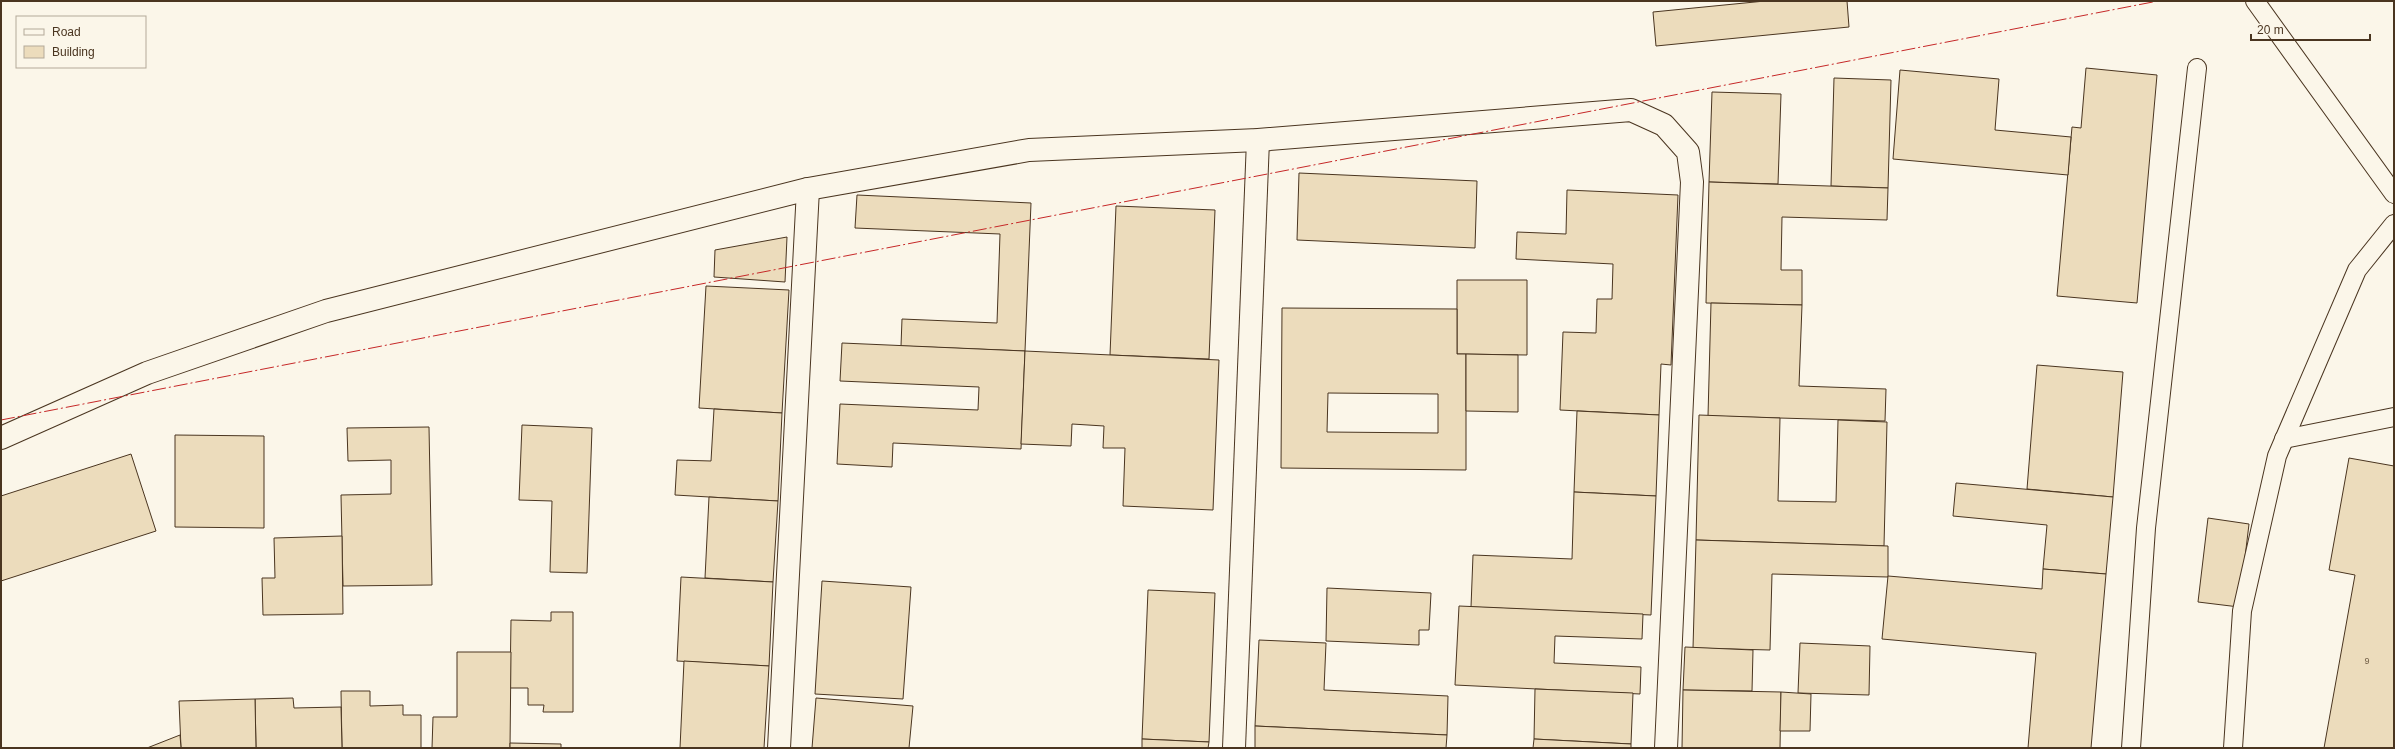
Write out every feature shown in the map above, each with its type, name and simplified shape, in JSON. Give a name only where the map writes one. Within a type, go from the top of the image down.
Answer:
[{"type":"street","points":[[1,438],[148,373],[326,311],[808,189],[1029,150],[1258,140],[1631,110],[1664,125],[1688,152],[1692,182],[1666,748]]},
{"type":"street","points":[[1234,748],[1258,140]]},
{"type":"street","points":[[779,748],[808,189]]},
{"type":"lane","points":[[2255,1],[2394,194]]},
{"type":"lane","points":[[2131,748],[2146,528],[2197,68]]},
{"type":"lane","points":[[2233,748],[2242,611],[2277,456],[2357,270],[2394,224]]},
{"type":"lane","points":[[2284,439],[2394,417]]},
{"type":"building","points":[[1765,1],[1847,1],[1849,27],[1656,46],[1653,12]]},
{"type":"building","points":[[2086,68],[2157,75],[2137,303],[2057,296],[2072,127],[2081,128]]},
{"type":"building","points":[[1900,70],[1999,79],[1995,130],[2071,137],[2068,175],[1893,159]]},
{"type":"building","points":[[1834,78],[1891,80],[1888,188],[1831,186]]},
{"type":"building","points":[[1712,92],[1781,94],[1778,184],[1709,182]]},
{"type":"building","points":[[1299,173],[1477,181],[1475,248],[1297,240]]},
{"type":"building","points":[[1709,182],[1888,188],[1887,220],[1782,217],[1781,270],[1802,270],[1802,305],[1706,303]]},
{"type":"building","points":[[1567,190],[1678,195],[1671,365],[1661,364],[1659,415],[1560,410],[1563,332],[1596,333],[1597,299],[1612,299],[1613,264],[1516,259],[1517,232],[1566,234]]},
{"type":"building","points":[[857,195],[1031,203],[1025,351],[901,346],[902,319],[997,323],[1000,234],[855,228]]},
{"type":"building","points":[[1116,206],[1215,210],[1209,359],[1110,355]]},
{"type":"building","points":[[787,237],[785,282],[714,277],[715,250]]},
{"type":"building","points":[[1457,280],[1527,280],[1527,355],[1457,354]]},
{"type":"building","points":[[706,286],[789,290],[782,413],[699,408]]},
{"type":"building","points":[[1711,303],[1802,305],[1799,386],[1886,389],[1885,421],[1708,416]]},
{"type":"building","points":[[1282,308],[1457,309],[1457,354],[1466,354],[1466,470],[1281,468]],"holes":[[[1328,393],[1438,394],[1438,433],[1327,432]]]},
{"type":"building","points":[[842,343],[1025,351],[1021,449],[893,443],[892,467],[837,464],[840,404],[978,410],[979,387],[840,381]]},
{"type":"building","points":[[1025,351],[1219,360],[1213,510],[1123,506],[1125,448],[1103,448],[1104,426],[1072,424],[1071,446],[1021,444]]},
{"type":"building","points":[[1466,354],[1518,355],[1518,412],[1466,411]]},
{"type":"building","points":[[2037,365],[2123,372],[2113,497],[2027,489]]},
{"type":"building","points":[[714,409],[782,413],[778,501],[675,495],[677,460],[711,461]]},
{"type":"building","points":[[1577,411],[1659,415],[1656,496],[1574,492]]},
{"type":"building","points":[[1699,415],[1780,418],[1778,501],[1836,502],[1838,420],[1887,422],[1884,546],[1696,540]]},
{"type":"building","points":[[522,425],[592,428],[587,573],[550,572],[552,501],[519,500]]},
{"type":"building","points":[[429,427],[432,585],[343,586],[341,495],[391,494],[391,460],[348,461],[347,428]]},
{"type":"building","points":[[175,435],[264,436],[264,528],[175,527]]},
{"type":"building","points":[[131,454],[156,531],[1,581],[1,496]]},
{"type":"building","points":[[2349,458],[2394,466],[2394,748],[2324,748],[2355,575],[2329,570]]},
{"type":"building","points":[[1956,483],[2113,497],[2106,574],[2043,569],[2047,525],[1953,516]]},
{"type":"building","points":[[1574,492],[1656,496],[1651,615],[1471,607],[1473,555],[1572,559]]},
{"type":"building","points":[[709,497],[778,501],[773,582],[705,578]]},
{"type":"building","points":[[2208,518],[2249,524],[2239,607],[2198,602]]},
{"type":"building","points":[[342,536],[343,614],[263,615],[262,578],[275,578],[274,538]]},
{"type":"building","points":[[1696,540],[1888,546],[1888,577],[1772,574],[1770,650],[1693,648]]},
{"type":"building","points":[[2043,569],[2106,574],[2091,748],[2028,748],[2036,653],[1882,639],[1888,576],[2042,589]]},
{"type":"building","points":[[681,577],[773,582],[769,666],[677,661]]},
{"type":"building","points":[[822,581],[911,587],[903,699],[815,694]]},
{"type":"building","points":[[1327,588],[1431,593],[1429,630],[1419,630],[1419,645],[1326,641]]},
{"type":"building","points":[[1148,590],[1215,593],[1209,742],[1142,739]]},
{"type":"building","points":[[1459,606],[1643,614],[1642,639],[1555,636],[1554,663],[1641,667],[1640,694],[1455,685]]},
{"type":"building","points":[[551,612],[573,612],[573,712],[543,712],[544,705],[528,705],[528,688],[510,688],[511,620],[551,621]]},
{"type":"building","points":[[1259,640],[1326,643],[1324,690],[1448,696],[1447,735],[1255,726]]},
{"type":"building","points":[[1800,643],[1870,646],[1869,695],[1798,693]]},
{"type":"building","points":[[1685,647],[1753,650],[1752,691],[1683,690]]},
{"type":"building","points":[[457,652],[511,652],[510,748],[432,748],[433,717],[457,717]]},
{"type":"building","points":[[684,661],[769,666],[764,748],[680,748]]},
{"type":"building","points":[[1535,689],[1633,693],[1631,744],[1534,739]]},
{"type":"building","points":[[1683,690],[1781,692],[1780,748],[1682,748]]},
{"type":"building","points":[[341,691],[370,691],[370,706],[403,705],[403,715],[421,715],[421,748],[342,748]]},
{"type":"building","points":[[1781,692],[1811,694],[1810,731],[1780,731]]},
{"type":"building","points":[[293,698],[294,708],[341,707],[342,748],[256,748],[255,699]]},
{"type":"building","points":[[816,698],[913,706],[909,748],[812,748]]},
{"type":"building","points":[[255,699],[256,748],[181,748],[179,701]]},
{"type":"building","points":[[1255,726],[1447,735],[1446,748],[1255,748]]},
{"type":"building","points":[[180,735],[181,748],[147,748]]},
{"type":"building","points":[[1142,739],[1209,742],[1208,748],[1142,748]]},
{"type":"building","points":[[1534,739],[1631,744],[1631,748],[1533,748]]},
{"type":"building","points":[[510,743],[561,744],[561,748],[510,748]]},
{"type":"power","points":[[1,420],[2158,1]]}]
